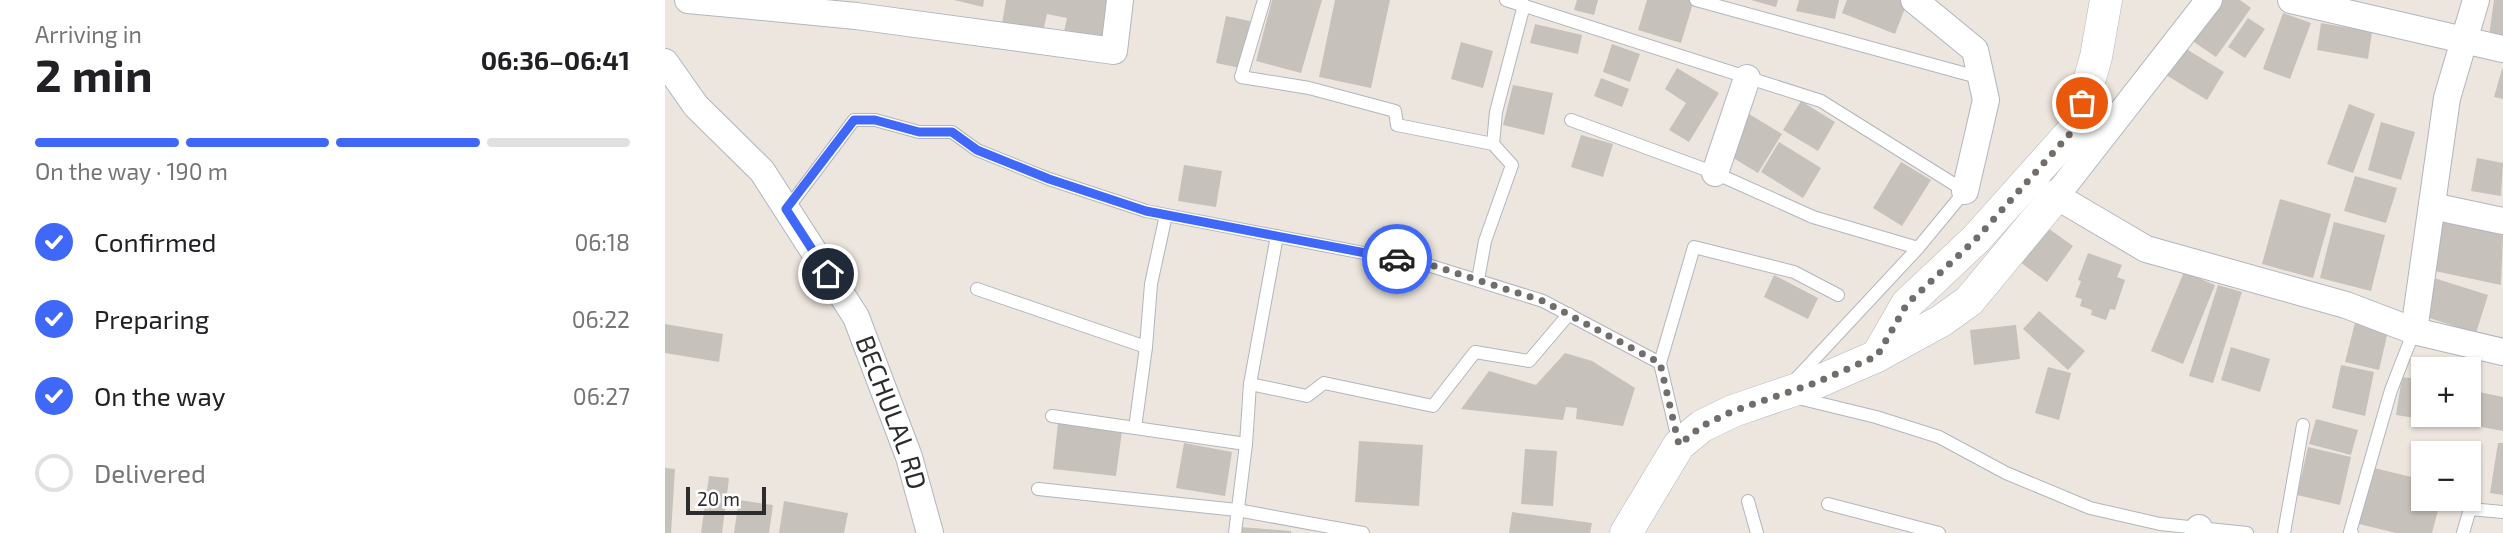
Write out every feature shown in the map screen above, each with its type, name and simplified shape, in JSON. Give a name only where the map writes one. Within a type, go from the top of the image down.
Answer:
[{"type":"street","points":[[688,0],[889,10],[1114,51],[1120,0]]},
{"type":"street","points":[[1914,0],[1975,50],[1986,100],[1965,191]]},
{"type":"street","points":[[1877,356],[1907,304],[1976,239],[2076,127],[2096,57],[2106,0]]},
{"type":"street","points":[[1626,533],[1679,445],[1702,426],[1733,411],[1815,383],[1877,356],[1941,321],[1969,301],[2056,196],[2209,0]]},
{"type":"street","points":[[2291,0],[2503,49]]},
{"type":"street","points":[[2414,331],[2447,99],[2476,0]]},
{"type":"street","name":"BECHULAL RD","points":[[665,62],[696,106],[762,171],[856,317],[909,457],[930,533]]},
{"type":"street","points":[[1715,173],[1747,78]]},
{"type":"street","points":[[2056,196],[2146,249],[2346,304],[2414,331],[2503,352]]},
{"type":"street","points":[[2432,206],[2503,221]]},
{"type":"lane","points":[[1264,0],[1241,77],[1322,91],[1395,111],[1397,125],[1493,144],[1512,165],[1485,241],[1478,280]]},
{"type":"lane","points":[[1506,0],[1821,101],[1965,191],[1918,248],[1782,394],[1876,417],[1939,437],[2006,473],[2090,508],[2198,531],[2246,533]]},
{"type":"lane","points":[[1696,0],[1981,78]]},
{"type":"lane","points":[[1493,144],[1496,112],[1524,5]]},
{"type":"lane","points":[[786,209],[854,120],[875,120],[919,132],[952,132],[977,150],[1049,179],[1146,211],[1431,265],[1543,301],[1660,363]]},
{"type":"lane","points":[[1571,120],[1715,173],[1813,217],[1918,248]]},
{"type":"lane","points":[[1135,428],[1151,284],[1166,215]]},
{"type":"lane","points":[[1235,533],[1247,444],[1250,384],[1277,236]]},
{"type":"lane","points":[[1679,445],[1660,363],[1694,247],[1794,272],[1838,295]]},
{"type":"lane","points":[[977,289],[1146,347]]},
{"type":"lane","points":[[1250,384],[1307,396],[1324,383],[1433,406],[1475,352],[1529,361],[1569,314]]},
{"type":"lane","points":[[2342,533],[2351,533],[2391,390],[2414,331]]},
{"type":"lane","points":[[1052,416],[1247,444]]},
{"type":"lane","points":[[2284,533],[2303,425]]},
{"type":"lane","points":[[1038,489],[1237,510],[1363,533]]},
{"type":"lane","points":[[1748,501],[1757,533]]},
{"type":"lane","points":[[1828,504],[1939,533]]},
{"type":"lane","points":[[2463,533],[2470,509],[2503,512]]},
{"type":"building","points":[[954,0],[984,0],[983,7]]},
{"type":"building","points":[[1006,0],[1113,0],[1105,44],[1063,36],[1067,18],[1047,14],[1043,32],[1002,24]]},
{"type":"building","points":[[1272,0],[1322,0],[1301,73],[1256,61]]},
{"type":"building","points":[[1335,0],[1390,0],[1371,88],[1319,77]]},
{"type":"building","points":[[1577,0],[1598,0],[1594,15],[1574,10]]},
{"type":"building","points":[[1647,0],[1694,0],[1681,43],[1638,30]]},
{"type":"building","points":[[1751,0],[1778,0],[1776,7]]},
{"type":"building","points":[[1799,0],[1839,0],[1835,19],[1796,11]]},
{"type":"building","points":[[1847,0],[1900,0],[1907,3],[1895,34],[1842,13]]},
{"type":"building","points":[[2219,0],[2240,0],[2251,8],[2216,57],[2191,40]]},
{"type":"building","points":[[2494,0],[2503,0],[2503,38],[2489,36]]},
{"type":"building","points":[[2283,13],[2311,23],[2290,79],[2263,69]]},
{"type":"building","points":[[1226,16],[1250,21],[1240,68],[1216,63]]},
{"type":"building","points":[[2248,18],[2265,29],[2245,58],[2228,47]]},
{"type":"building","points":[[2321,23],[2372,32],[2368,59],[2317,50]]},
{"type":"building","points":[[1535,24],[1582,35],[1578,54],[1530,43]]},
{"type":"building","points":[[1461,42],[1493,51],[1483,88],[1451,79]]},
{"type":"building","points":[[1612,44],[1640,54],[1630,82],[1603,72]]},
{"type":"building","points":[[2183,47],[2224,72],[2207,100],[2166,75]]},
{"type":"building","points":[[1677,68],[1719,93],[1689,142],[1669,130],[1686,103],[1665,89]]},
{"type":"building","points":[[2503,69],[2503,99],[2494,97]]},
{"type":"building","points":[[1601,78],[1629,89],[1622,107],[1594,96]]},
{"type":"building","points":[[1513,85],[1553,93],[1544,135],[1503,125]]},
{"type":"building","points":[[1801,101],[1835,122],[1818,151],[1783,130]]},
{"type":"building","points":[[2349,104],[2375,114],[2353,173],[2327,164]]},
{"type":"building","points":[[1749,114],[1782,134],[1758,173],[1725,153]]},
{"type":"building","points":[[2381,122],[2415,132],[2401,180],[2368,170]]},
{"type":"building","points":[[1581,135],[1613,144],[1603,177],[1571,167]]},
{"type":"building","points":[[1779,142],[1821,168],[1803,198],[1761,172]]},
{"type":"building","points":[[2477,158],[2503,163],[2501,196],[2471,191]]},
{"type":"building","points":[[1901,162],[1931,180],[1902,226],[1873,208]]},
{"type":"building","points":[[1184,165],[1222,171],[1216,207],[1178,201]]},
{"type":"building","points":[[2355,176],[2397,188],[2386,223],[2344,211]]},
{"type":"building","points":[[2280,199],[2331,214],[2313,278],[2262,264]]},
{"type":"building","points":[[2440,221],[2503,234],[2501,285],[2430,270]]},
{"type":"building","points":[[2334,222],[2385,235],[2371,291],[2320,278]]},
{"type":"building","points":[[2045,226],[2073,246],[2047,282],[2020,262]]},
{"type":"building","points":[[2088,253],[2122,265],[2117,277],[2125,280],[2115,310],[2110,309],[2106,320],[2091,315],[2092,310],[2080,306],[2082,299],[2075,297]]},
{"type":"building","points":[[2184,272],[2215,285],[2183,364],[2151,351]]},
{"type":"building","points":[[1774,275],[1818,298],[1808,319],[1764,297]]},
{"type":"building","points":[[2434,278],[2488,295],[2476,333],[2423,316]]},
{"type":"building","points":[[2218,285],[2242,292],[2213,383],[2189,376]]},
{"type":"building","points":[[2039,311],[2085,351],[2068,370],[2023,329]]},
{"type":"building","points":[[2356,319],[2389,327],[2379,370],[2345,362]]},
{"type":"building","points":[[665,324],[723,334],[719,362],[665,353]]},
{"type":"building","points":[[2016,325],[2020,359],[1974,365],[1970,330]]},
{"type":"building","points":[[2231,347],[2270,359],[2260,392],[2221,380]]},
{"type":"building","points":[[1565,353],[1592,361],[1635,388],[1623,426],[1576,419],[1577,408],[1566,407],[1563,420],[1461,409],[1489,371],[1536,385]]},
{"type":"building","points":[[2341,365],[2374,372],[2365,416],[2332,408]]},
{"type":"building","points":[[2048,367],[2071,373],[2059,420],[2035,413]]},
{"type":"building","points":[[2402,377],[2411,378],[2411,417],[2396,415]]},
{"type":"building","points":[[2481,392],[2503,397],[2503,431],[2481,427]]},
{"type":"building","points":[[2316,419],[2358,430],[2351,455],[2309,444]]},
{"type":"building","points":[[1058,423],[1122,431],[1116,476],[1053,469]]},
{"type":"building","points":[[1359,441],[1423,445],[1419,506],[1355,502]]},
{"type":"building","points":[[1184,443],[1232,452],[1225,496],[1176,488]]},
{"type":"building","points":[[2498,443],[2503,443],[2503,495],[2490,493]]},
{"type":"building","points":[[2308,447],[2351,457],[2340,505],[2297,495]]},
{"type":"building","points":[[1525,449],[1557,451],[1553,506],[1521,504]]},
{"type":"building","points":[[665,468],[675,469],[671,533],[665,533]]},
{"type":"building","points":[[2374,468],[2411,477],[2411,511],[2438,511],[2432,533],[2396,533],[2359,524]]},
{"type":"building","points":[[709,476],[729,478],[722,533],[701,533]]},
{"type":"building","points":[[739,500],[773,505],[769,533],[734,533]]},
{"type":"building","points":[[784,501],[848,513],[844,533],[779,533]]},
{"type":"building","points":[[1512,512],[1592,523],[1590,533],[1509,533]]},
{"type":"building","points":[[1240,527],[1291,531],[1291,533],[1240,533]]},
{"type":"way so far","points":[[1397,259],[1431,265],[1543,301],[1660,363],[1679,445],[1702,426],[1733,411],[1815,383],[1877,356],[1907,304],[1976,239],[2076,127],[2082,103]]},
{"type":"route","points":[[828,274],[786,209],[854,120],[875,120],[919,132],[952,132],[977,150],[1049,179],[1146,211],[1397,259]]}]
